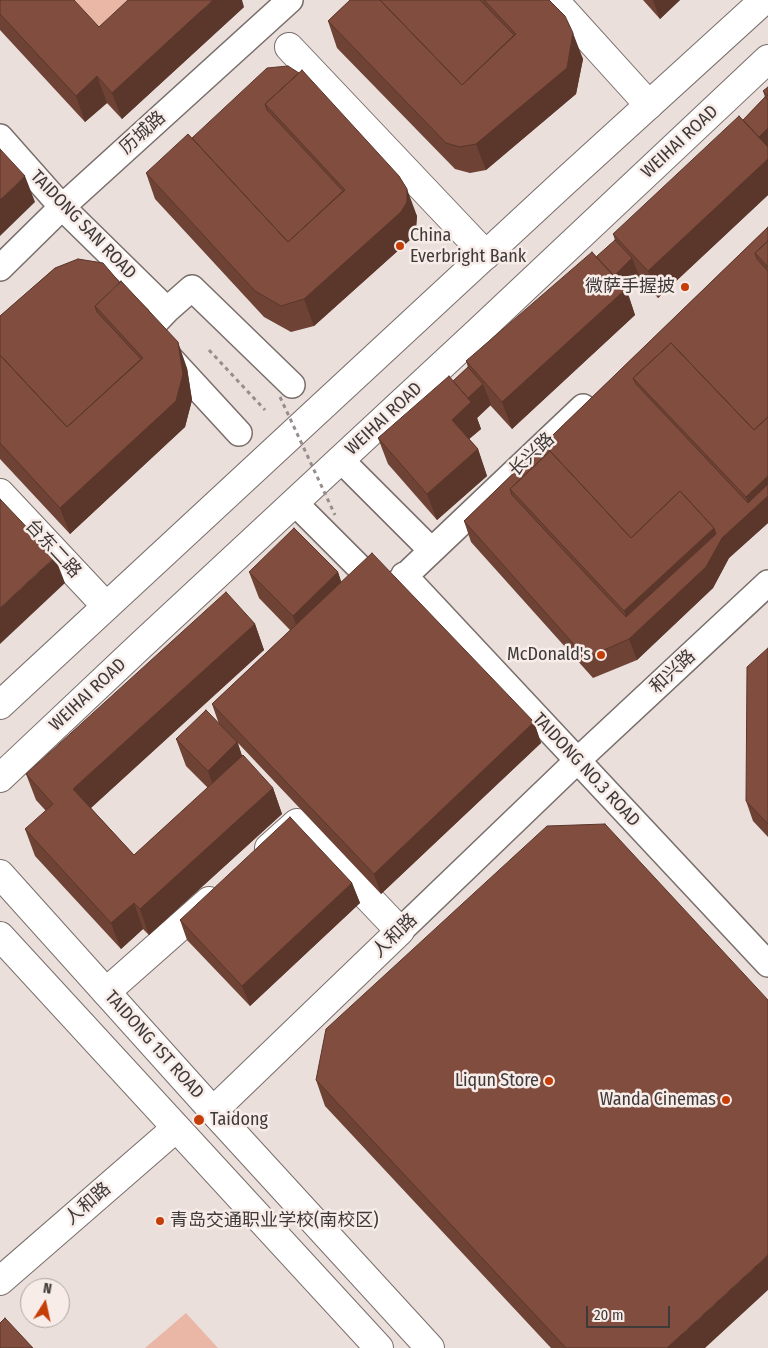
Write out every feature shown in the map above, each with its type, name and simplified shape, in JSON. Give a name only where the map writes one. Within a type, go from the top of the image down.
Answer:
[{"type":"main road","points":[[554,0],[650,105]]},
{"type":"main road","points":[[0,705],[561,185],[764,0]]},
{"type":"main road","points":[[288,47],[486,256]]},
{"type":"main road","name":"WEIHAI ROAD","points":[[0,778],[768,59]]},
{"type":"main road","name":"台东二路","points":[[0,493],[106,606]]},
{"type":"main road","points":[[253,862],[297,823],[400,931]]},
{"type":"main road","name":"TAIDONG 1ST ROAD","points":[[0,874],[430,1348]]},
{"type":"main road","points":[[106,992],[224,888]]},
{"type":"main road","name":"人和路","points":[[213,1111],[400,931]]},
{"type":"main road","points":[[0,936],[379,1348]]},
{"type":"main road","name":"人和路","points":[[0,1281],[176,1128]]},
{"type":"street","name":"历城路","points":[[0,268],[62,207],[290,0]]},
{"type":"street","name":"TAIDONG SAN ROAD","points":[[0,138],[62,207],[167,310]]},
{"type":"street","points":[[239,434],[146,332],[167,310],[192,288],[286,391]]},
{"type":"street","name":"长兴路","points":[[302,510],[386,594],[596,394]]},
{"type":"street","points":[[348,467],[431,550]]},
{"type":"street","name":"TAIDONG NO.3 ROAD","points":[[404,576],[768,964]]},
{"type":"street","name":"和兴路","points":[[578,760],[768,583]]},
{"type":"street","name":"人和路","points":[[400,931],[578,760]]},
{"type":"path","points":[[209,350],[265,410]]},
{"type":"path","points":[[286,391],[335,515]]},
{"type":"shaded area","points":[[74,0],[158,0],[112,41]]},
{"type":"shaded area","points":[[186,1313],[218,1348],[145,1348]]},
{"type":"building","points":[[0,0],[74,0],[99,27],[128,0],[213,0],[112,93],[97,76],[76,96],[0,14]]},
{"type":"building","points":[[350,0],[380,0],[462,85],[516,34],[484,0],[549,0],[565,16],[573,33],[567,68],[476,144],[460,147],[446,143],[328,21]]},
{"type":"building","points":[[380,0],[480,0],[514,35],[462,85]]},
{"type":"building","points":[[288,66],[299,73],[265,104],[267,110],[343,191],[288,242],[192,138],[267,68]]},
{"type":"building","points":[[302,70],[399,176],[407,189],[407,202],[401,212],[304,299],[281,306],[255,291],[146,173],[188,134],[288,242],[345,190],[265,104]]},
{"type":"building","points":[[768,87],[768,96],[763,91]]},
{"type":"building","points":[[765,97],[768,100],[768,128],[759,137],[743,120]]},
{"type":"building","points":[[739,116],[768,147],[768,159],[648,271],[613,234]]},
{"type":"building","points":[[0,149],[25,176],[0,200]]},
{"type":"building","points":[[768,227],[768,241],[755,253],[757,259],[768,271],[768,417],[754,430],[671,343],[633,378],[636,384],[748,503],[768,484],[768,496],[722,538],[706,567],[629,639],[586,658],[464,521]],"holes":[[[550,451],[631,538],[680,491],[714,528],[716,534],[626,617],[512,495],[510,489]]]},
{"type":"building","points":[[615,240],[632,258],[614,276],[596,257]]},
{"type":"building","points":[[768,241],[768,267],[755,253]]},
{"type":"building","points":[[592,252],[626,289],[502,402],[466,361]]},
{"type":"building","points":[[78,259],[103,263],[120,283],[95,306],[97,312],[141,359],[67,427],[0,355],[0,316],[55,268]]},
{"type":"building","points":[[121,281],[178,342],[183,374],[176,401],[60,508],[0,443],[0,355],[67,427],[143,358],[95,306]]},
{"type":"building","points":[[671,343],[754,430],[768,417],[768,476],[746,497],[633,378]]},
{"type":"building","points":[[468,367],[483,384],[468,398],[453,381]]},
{"type":"building","points":[[449,376],[471,402],[452,420],[478,449],[427,494],[378,438]]},
{"type":"building","points":[[550,451],[631,538],[680,491],[714,528],[624,611],[510,489]]},
{"type":"building","points":[[0,499],[55,557],[0,608]]},
{"type":"building","points":[[294,528],[338,572],[293,616],[249,572]]},
{"type":"building","points":[[372,553],[534,722],[374,874],[212,704]]},
{"type":"building","points":[[226,592],[255,624],[73,789],[134,855],[243,755],[273,788],[140,909],[134,903],[111,923],[25,829],[53,804],[26,774]]},
{"type":"building","points":[[768,648],[768,824],[746,801],[747,667]]},
{"type":"building","points":[[206,710],[237,742],[208,771],[176,739]]},
{"type":"building","points":[[290,817],[352,883],[242,986],[180,920]]},
{"type":"building","name":"Liqun Store","points":[[605,824],[768,1000],[768,1255],[667,1348],[566,1348],[316,1080],[326,1029],[547,826]]},
{"type":"building","points":[[5,1318],[33,1348],[0,1348],[0,1323]]},
{"type":"place","name":"China Everbright Bank","points":[[400,246]]},
{"type":"place","name":"微萨手握披","points":[[685,287]]},
{"type":"place","name":"McDonald's","points":[[601,655]]},
{"type":"place","name":"Liqun Store","points":[[549,1081]]},
{"type":"place","name":"Wanda Cinemas","points":[[726,1100]]},
{"type":"place","name":"Taidong","points":[[199,1120]]},
{"type":"place","name":"青岛交通职业学校(南校区)","points":[[160,1221]]}]
